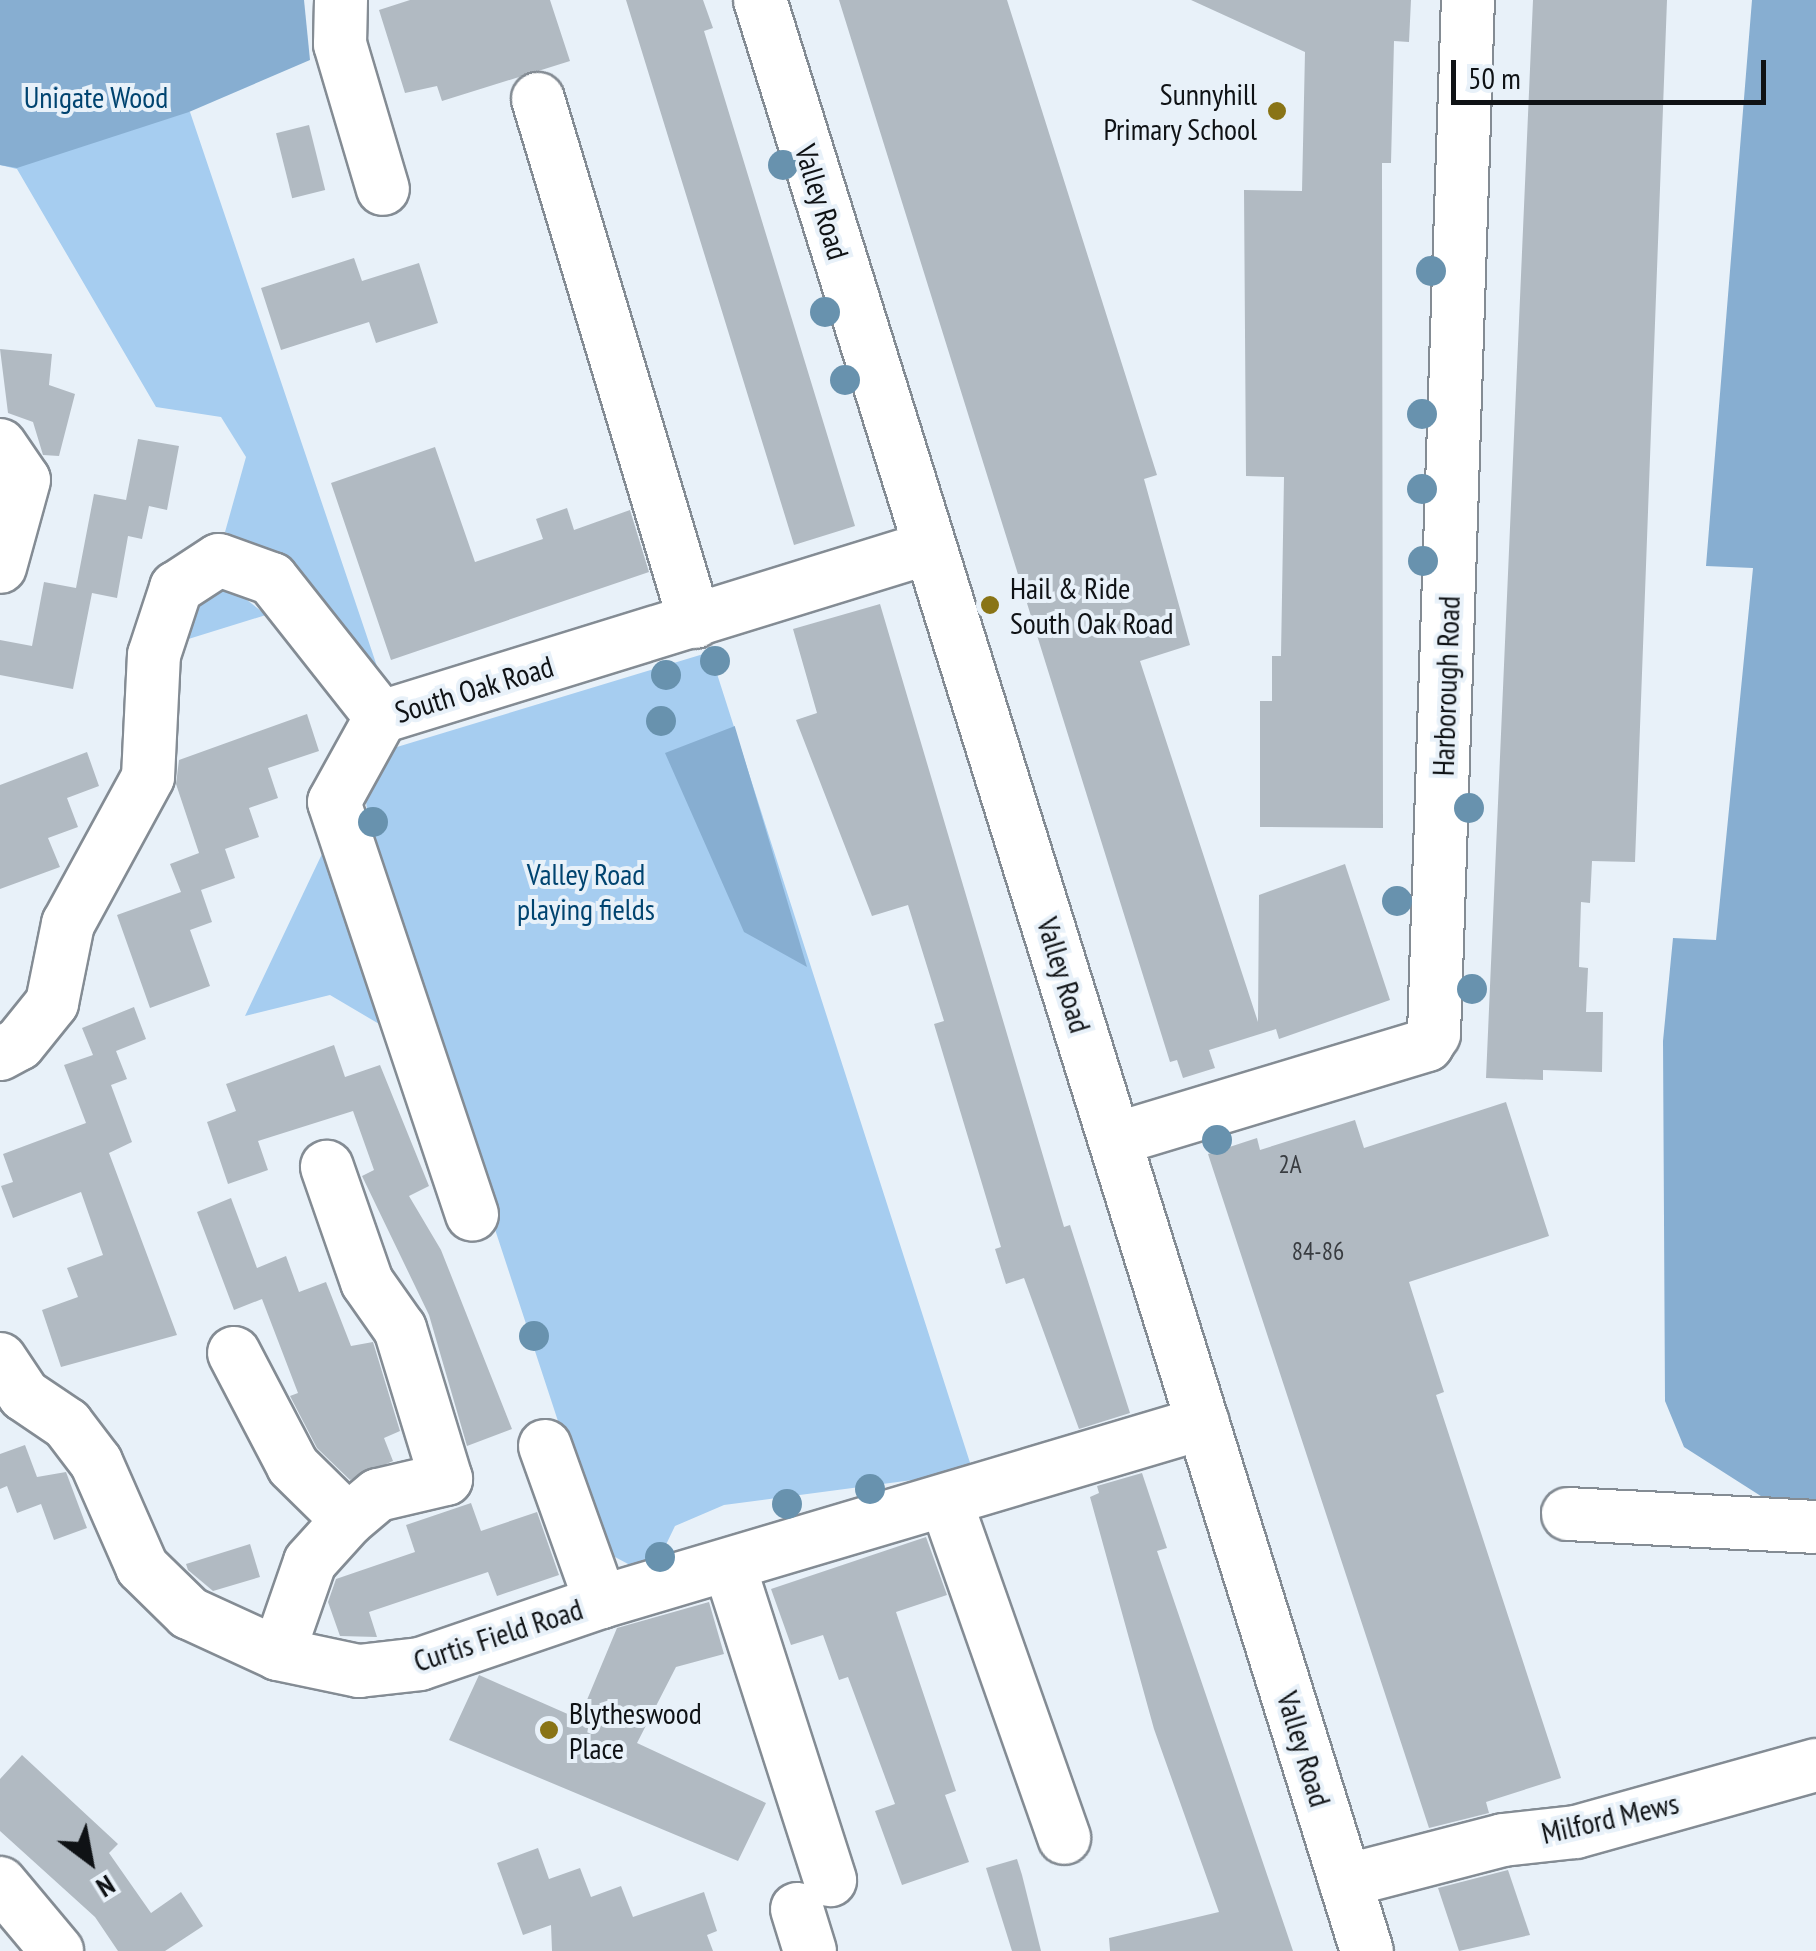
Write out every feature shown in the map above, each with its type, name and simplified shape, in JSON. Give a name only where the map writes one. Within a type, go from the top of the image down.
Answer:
[{"type":"street","points":[[341,0],[340,44],[383,189]]},
{"type":"street","name":"Valley Road","points":[[760,0],[1367,1951]]},
{"type":"street","name":"Harborough Road","points":[[1116,1139],[1427,1044],[1434,1034],[1468,0]]},
{"type":"street","points":[[538,99],[695,622]]},
{"type":"street","points":[[0,445],[24,480],[0,567]]},
{"type":"street","name":"South Oak Road","points":[[0,1054],[19,1044],[52,1004],[68,924],[148,777],[154,655],[176,588],[219,560],[272,579],[381,717],[928,548]]},
{"type":"street","points":[[381,717],[334,802],[472,1215]]},
{"type":"street","points":[[278,1654],[310,1562],[348,1520],[378,1495],[446,1479],[400,1329],[367,1282],[327,1166]]},
{"type":"street","points":[[234,1353],[292,1466],[348,1520]]},
{"type":"street","name":"Curtis Field Road","points":[[0,1359],[24,1396],[67,1424],[96,1462],[142,1567],[189,1613],[278,1654],[359,1670],[420,1664],[601,1602],[1203,1424]]},
{"type":"street","points":[[545,1446],[601,1602]]},
{"type":"street","points":[[946,1502],[1064,1838]]},
{"type":"street","points":[[1568,1514],[1816,1526]]},
{"type":"street","points":[[729,1566],[812,1913]]},
{"type":"street","name":"Milford Mews","points":[[1345,1881],[1503,1840],[1576,1832],[1816,1765]]},
{"type":"street","points":[[0,1883],[57,1951]]},
{"type":"green space","name":"Unigate Wood","points":[[0,0],[190,112],[386,693],[315,588],[279,553],[225,532],[246,457],[221,417],[156,407],[17,169],[0,165]]},
{"type":"green space","name":"Unigate Wood","points":[[0,0],[304,0],[310,60],[189,112],[17,168],[0,165]]},
{"type":"green space","points":[[1752,0],[1816,0],[1816,1514],[1789,1514],[1684,1447],[1665,1401],[1663,1041],[1673,938],[1716,940],[1753,568],[1706,566]]},
{"type":"green space","points":[[233,589],[266,615],[182,641],[192,608],[210,590]]},
{"type":"green space","name":"Valley Road playing fields","points":[[710,652],[973,1472],[724,1505],[675,1526],[660,1557],[630,1565],[600,1549],[373,858],[364,786],[387,750]]},
{"type":"green space","points":[[735,726],[807,967],[744,932],[665,753]]},
{"type":"green space","points":[[331,835],[391,1031],[330,995],[245,1016]]},
{"type":"building","points":[[410,0],[550,0],[570,61],[442,101],[437,86],[405,93],[379,10]]},
{"type":"building","points":[[626,0],[703,0],[713,28],[704,31],[855,526],[794,545]]},
{"type":"building","points":[[839,0],[1007,0],[1157,475],[1144,479],[1190,645],[1140,661],[1258,1022],[1259,895],[1345,864],[1390,1000],[1279,1039],[1276,1029],[1209,1050],[1215,1068],[1183,1078],[1177,1060],[1170,1062]]},
{"type":"building","points":[[1191,0],[1411,0],[1409,42],[1394,41],[1391,163],[1382,163],[1383,828],[1260,827],[1260,701],[1272,701],[1272,656],[1281,656],[1284,477],[1246,476],[1244,190],[1302,191],[1305,52]]},
{"type":"building","points":[[1533,0],[1667,0],[1635,862],[1592,861],[1590,903],[1581,902],[1579,967],[1588,968],[1586,1012],[1603,1012],[1602,1072],[1543,1070],[1543,1080],[1486,1078]]},
{"type":"building","points":[[309,125],[325,190],[292,198],[276,133]]},
{"type":"building","points":[[354,258],[362,281],[419,263],[438,323],[376,343],[369,322],[281,350],[261,288]]},
{"type":"building","points":[[0,349],[52,354],[49,385],[75,394],[59,456],[43,455],[33,422],[8,413]]},
{"type":"building","points":[[138,439],[179,446],[167,510],[149,506],[142,539],[128,536],[117,598],[92,593],[73,689],[0,675],[0,640],[32,646],[44,582],[76,588],[94,494],[126,500]]},
{"type":"building","points":[[435,447],[475,562],[543,539],[536,519],[567,508],[574,530],[630,510],[649,572],[391,660],[331,483]]},
{"type":"building","points":[[880,604],[1064,1227],[1070,1225],[1130,1413],[1079,1429],[1024,1278],[1006,1284],[995,1249],[1001,1247],[934,1024],[944,1021],[908,905],[872,916],[796,720],[817,713],[793,629]]},
{"type":"building","points":[[307,714],[319,751],[268,768],[278,798],[249,808],[259,837],[225,849],[235,878],[201,890],[212,922],[190,930],[210,986],[150,1008],[117,915],[181,892],[170,864],[199,853],[176,784],[179,760]]},
{"type":"building","points":[[87,752],[99,786],[67,798],[78,827],[48,838],[60,867],[0,889],[0,785]]},
{"type":"building","points":[[134,1007],[146,1039],[116,1051],[127,1079],[111,1085],[132,1142],[109,1153],[177,1335],[61,1367],[42,1310],[78,1297],[67,1268],[103,1255],[81,1192],[13,1218],[1,1186],[13,1182],[3,1154],[86,1123],[64,1065],[93,1055],[82,1028]]},
{"type":"building","points":[[334,1045],[345,1077],[380,1065],[429,1186],[409,1196],[441,1250],[512,1429],[467,1446],[429,1315],[362,1176],[374,1170],[353,1111],[258,1141],[268,1170],[228,1184],[207,1122],[236,1111],[226,1084]]},
{"type":"building","points":[[1506,1102],[1549,1236],[1409,1282],[1444,1392],[1436,1395],[1561,1778],[1486,1802],[1489,1813],[1429,1828],[1208,1154],[1257,1138],[1260,1150],[1355,1120],[1364,1148]]},
{"type":"building","points":[[231,1198],[257,1268],[286,1256],[299,1292],[326,1282],[351,1346],[373,1342],[400,1431],[384,1438],[393,1461],[350,1480],[317,1448],[290,1396],[298,1393],[262,1299],[234,1310],[197,1212]]},
{"type":"building","points":[[25,1445],[37,1477],[66,1472],[87,1528],[54,1540],[41,1504],[17,1513],[7,1486],[0,1489],[0,1454]]},
{"type":"building","points":[[1142,1473],[1167,1548],[1157,1551],[1293,1951],[1110,1951],[1109,1938],[1219,1912],[1154,1729],[1090,1497],[1099,1493],[1097,1486]]},
{"type":"building","points":[[471,1503],[481,1531],[537,1512],[559,1575],[497,1596],[488,1572],[369,1612],[377,1637],[340,1636],[328,1602],[336,1579],[415,1552],[406,1525]]},
{"type":"building","points":[[926,1537],[947,1595],[896,1612],[956,1791],[945,1795],[969,1862],[902,1885],[875,1811],[895,1804],[848,1677],[839,1680],[823,1635],[791,1645],[771,1589]]},
{"type":"building","points":[[250,1544],[260,1577],[213,1591],[188,1570],[186,1564]]},
{"type":"building","name":"Blytheswood Place","points":[[709,1602],[724,1654],[676,1667],[637,1743],[766,1803],[738,1861],[449,1740],[479,1675],[579,1719],[617,1628]]},
{"type":"building","points":[[22,1755],[118,1844],[109,1853],[151,1913],[181,1892],[203,1926],[165,1951],[118,1951],[95,1917],[0,1831],[0,1779]]},
{"type":"building","points":[[538,1848],[549,1879],[580,1868],[591,1897],[621,1886],[633,1917],[704,1892],[717,1931],[707,1935],[713,1951],[552,1951],[551,1925],[523,1935],[497,1863]]},
{"type":"building","points":[[1017,1859],[1041,1951],[1012,1951],[986,1868]]},
{"type":"building","points":[[1508,1870],[1530,1935],[1459,1951],[1438,1888]]},
{"type":"place","name":"Sunnyhill Primary School","points":[[1277,111]]},
{"type":"place","name":"Hail & Ride South Oak Road","points":[[990,605]]},
{"type":"place","name":"Blytheswood Place","points":[[549,1730]]}]
